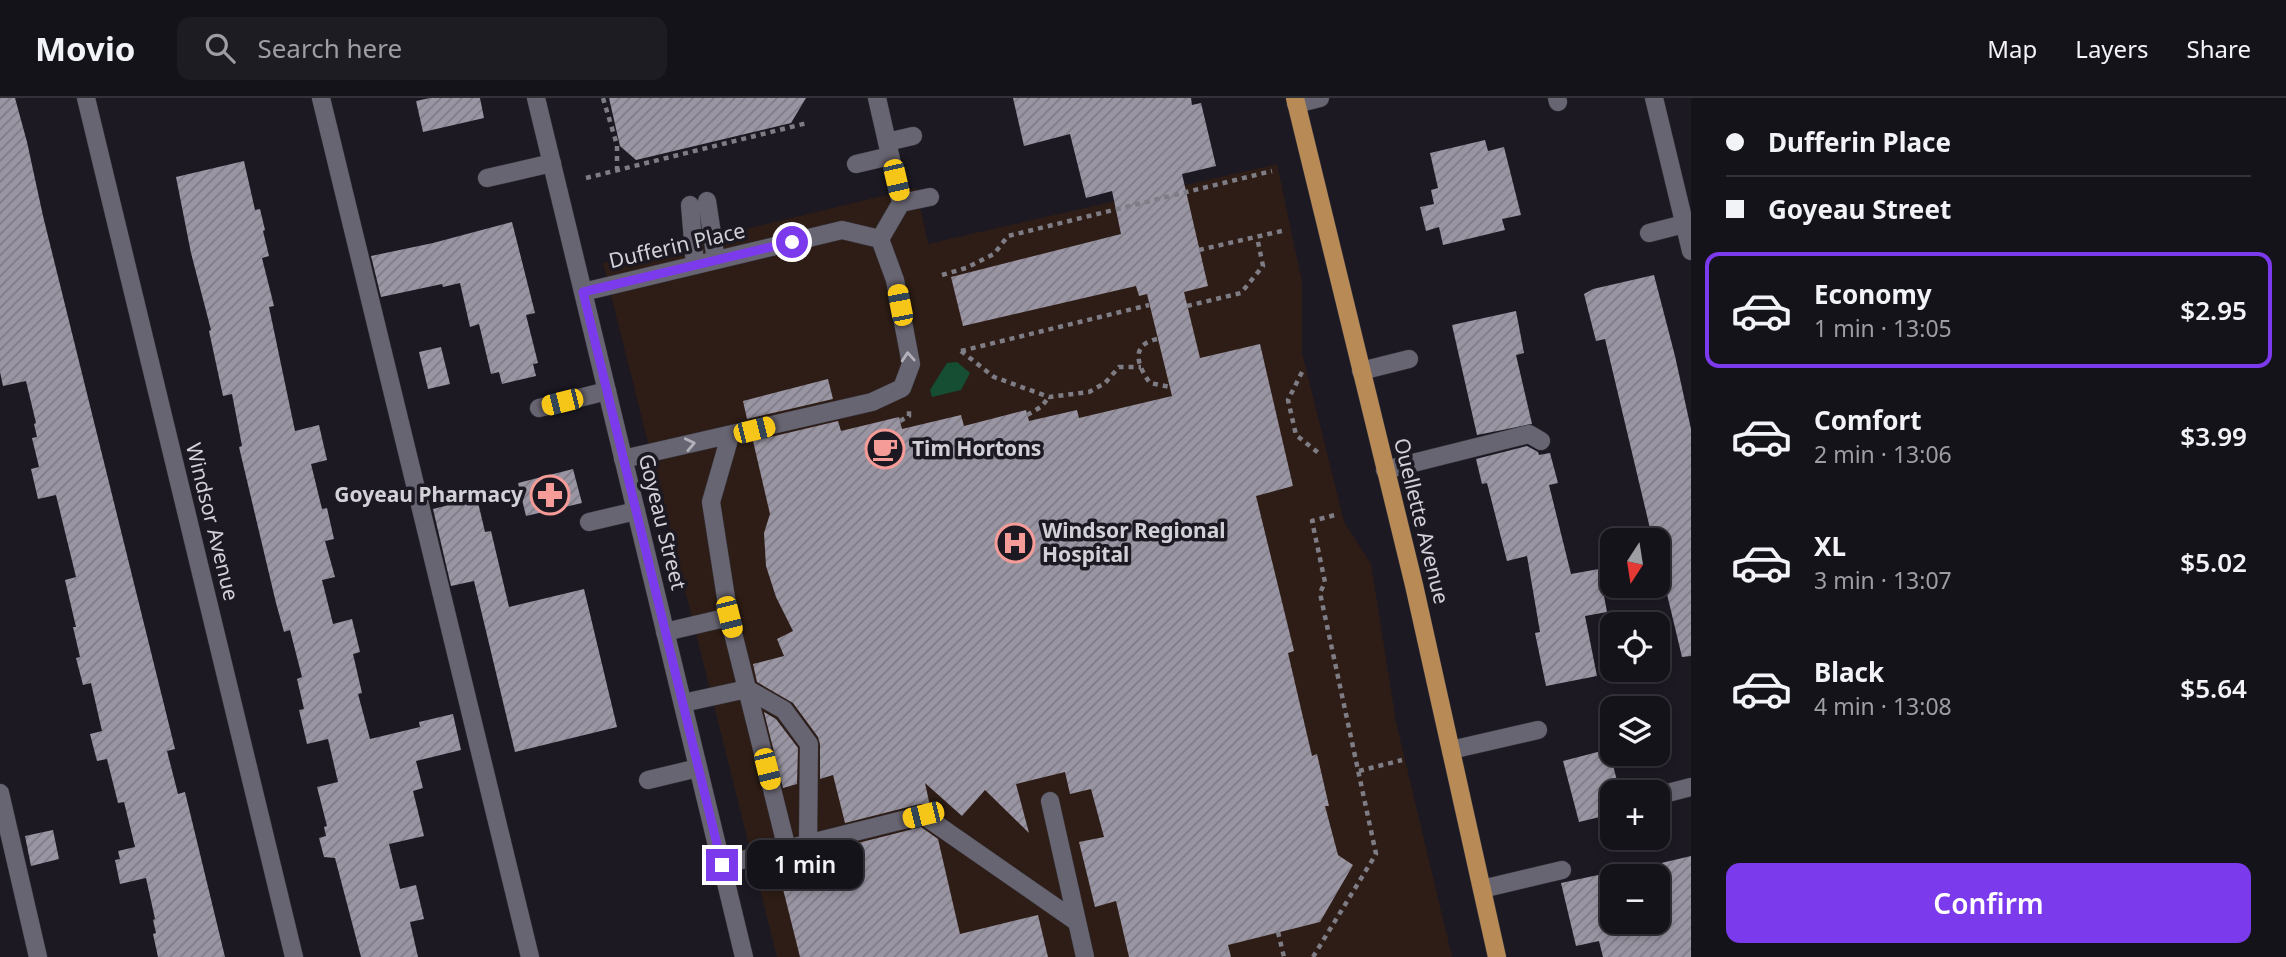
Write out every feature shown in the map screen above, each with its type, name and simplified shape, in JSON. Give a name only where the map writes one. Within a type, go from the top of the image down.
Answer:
[{"type":"main road","name":"Ouellette Avenue","points":[[1296,101],[1451,750],[1497,957]]},
{"type":"street","name":"Windsor Avenue","points":[[86,98],[294,957]]},
{"type":"street","points":[[321,98],[530,957]]},
{"type":"street","name":"Goyeau Street","points":[[536,98],[744,957]]},
{"type":"street","points":[[624,459],[872,402],[902,388],[911,364],[895,280],[880,239],[901,203],[877,98]]},
{"type":"street","points":[[1296,101],[1320,98]]},
{"type":"street","points":[[1654,98],[1691,251]]},
{"type":"street","points":[[856,164],[913,136]]},
{"type":"street","points":[[487,178],[552,163]]},
{"type":"street","points":[[901,203],[929,197]]},
{"type":"street","points":[[695,265],[698,203],[716,260]]},
{"type":"street","points":[[1649,233],[1685,224]]},
{"type":"street","name":"Dufferin Place","points":[[583,292],[842,230],[880,239]]},
{"type":"street","points":[[1362,371],[1409,359]]},
{"type":"street","points":[[539,408],[607,391]]},
{"type":"street","points":[[1385,470],[1529,433],[1541,441]]},
{"type":"street","points":[[730,436],[711,502],[729,617],[787,849]]},
{"type":"street","points":[[589,522],[636,511]]},
{"type":"street","points":[[665,632],[729,617]]},
{"type":"street","points":[[683,703],[747,689],[783,710],[808,744],[808,844],[814,868]]},
{"type":"street","points":[[1451,750],[1538,730]]},
{"type":"street","points":[[648,780],[698,768]]},
{"type":"street","points":[[1670,792],[1691,787]]},
{"type":"street","points":[[0,793],[38,957]]},
{"type":"street","points":[[1050,801],[1085,957]]},
{"type":"street","points":[[722,865],[923,815],[1077,922]]},
{"type":"street","points":[[1482,889],[1562,870]]},
{"type":"path","points":[[603,98],[617,145],[617,169]]},
{"type":"path","points":[[586,178],[807,123]]},
{"type":"path","points":[[942,275],[967,271],[994,254],[1008,236],[1272,171]]},
{"type":"path","points":[[1199,250],[1286,230]]},
{"type":"path","points":[[1187,306],[1241,293],[1263,266],[1257,237]]},
{"type":"path","points":[[1141,367],[1119,367],[1105,383],[1089,392],[1049,397],[993,377],[961,351],[1149,305]]},
{"type":"path","points":[[1157,339],[1146,341],[1140,348],[1138,357],[1150,383],[1170,387]]},
{"type":"path","points":[[1302,372],[1288,400],[1296,435],[1321,455]]},
{"type":"path","points":[[1027,415],[1041,407],[1049,397]]},
{"type":"path","points":[[900,421],[909,416],[909,405]]},
{"type":"path","points":[[1313,957],[1376,854],[1320,593],[1325,582],[1312,521],[1335,515]]},
{"type":"path","points":[[1359,771],[1402,760]]},
{"type":"path","points":[[1278,932],[1284,957]]},
{"type":"shaded area","name":"Windsor Regional Hospital","points":[[1277,164],[1302,282],[1302,353],[1344,522],[1371,564],[1396,722],[1452,957],[777,957],[603,263],[916,188],[928,244]]},
{"type":"green space","points":[[957,362],[970,373],[961,390],[932,397],[930,390],[947,363]]},
{"type":"building","points":[[0,98],[15,98],[27,142],[175,749],[167,751],[178,794],[185,792],[225,957],[158,957],[153,934],[156,933],[155,919],[146,878],[120,884],[115,860],[120,859],[118,851],[135,847],[124,802],[118,803],[107,759],[97,761],[90,734],[102,731],[91,683],[83,685],[76,658],[80,657],[73,627],[76,627],[65,580],[76,577],[56,495],[38,499],[31,469],[39,467],[32,438],[37,437],[36,423],[26,381],[3,386],[0,372]]},
{"type":"building","points":[[430,98],[480,98],[484,118],[423,132],[416,101]]},
{"type":"building","points":[[609,98],[806,98],[791,123],[636,160],[620,146]]},
{"type":"building","points":[[1013,98],[1191,98],[1192,105],[1201,103],[1216,166],[1182,174],[1208,286],[1184,292],[1200,358],[1260,344],[1293,486],[1256,496],[1294,651],[1288,653],[1312,756],[1317,754],[1329,806],[1325,806],[1338,855],[1353,865],[1320,922],[1228,945],[1231,957],[1129,957],[1116,901],[1095,907],[1079,842],[1104,837],[1091,789],[1070,794],[1065,772],[1016,784],[1029,833],[985,790],[962,816],[925,783],[930,806],[920,804],[845,823],[833,775],[820,779],[818,737],[793,703],[757,682],[753,664],[784,656],[777,639],[793,631],[776,597],[766,566],[764,533],[770,514],[753,441],[838,421],[841,431],[899,417],[902,429],[961,415],[964,426],[1026,410],[1029,421],[1077,410],[1079,418],[1172,396],[1147,294],[1139,296],[1136,286],[963,326],[951,277],[1121,234],[1112,191],[1086,198],[1070,134],[1024,146]]},
{"type":"building","points":[[1485,140],[1488,151],[1504,147],[1521,215],[1502,219],[1505,230],[1443,245],[1439,227],[1426,231],[1420,207],[1434,204],[1431,190],[1438,188],[1430,153]]},
{"type":"building","points":[[244,161],[255,210],[260,209],[265,230],[263,231],[269,256],[262,258],[274,306],[269,307],[295,431],[319,425],[327,460],[311,464],[322,509],[327,508],[334,539],[325,541],[335,577],[322,580],[333,624],[352,619],[360,652],[353,654],[362,693],[358,694],[370,739],[420,727],[419,722],[453,714],[461,750],[416,761],[423,788],[413,791],[424,836],[389,844],[400,889],[416,885],[424,919],[410,922],[418,957],[361,957],[335,858],[324,857],[319,838],[326,836],[324,827],[327,826],[317,787],[338,782],[328,739],[307,744],[299,710],[304,709],[297,679],[302,677],[290,630],[284,632],[276,603],[239,447],[242,446],[232,394],[223,396],[209,331],[211,330],[191,253],[176,177]]},
{"type":"building","points":[[512,222],[535,313],[526,315],[538,363],[533,364],[536,376],[502,384],[499,372],[491,374],[479,324],[470,327],[460,283],[443,287],[442,284],[381,297],[371,256]]},
{"type":"building","points":[[1654,275],[1691,429],[1691,656],[1682,657],[1668,598],[1670,528],[1650,528],[1605,339],[1596,341],[1584,294],[1593,289]]},
{"type":"building","points":[[1516,311],[1524,353],[1516,355],[1532,424],[1477,435],[1452,325]]},
{"type":"building","points":[[441,347],[450,384],[428,389],[419,352]]},
{"type":"building","points":[[828,379],[833,399],[747,419],[743,401]]},
{"type":"building","points":[[1527,446],[1539,455],[1550,453],[1558,483],[1549,485],[1571,574],[1599,569],[1600,598],[1604,598],[1607,612],[1585,616],[1597,676],[1546,686],[1535,633],[1540,632],[1527,556],[1507,561],[1487,483],[1482,484],[1476,459]]},
{"type":"building","name":"Goyeau Pharmacy","points":[[573,469],[582,503],[526,516],[518,483]]},
{"type":"building","points":[[477,498],[485,532],[491,531],[509,607],[584,589],[617,727],[515,752],[474,581],[451,586],[433,509]]},
{"type":"building","points":[[764,712],[776,719],[798,748],[797,784],[783,788]]},
{"type":"building","points":[[1600,751],[1600,766],[1613,766],[1617,780],[1600,780],[1600,817],[1579,822],[1563,761]]},
{"type":"building","points":[[921,827],[938,839],[960,934],[1038,915],[1048,957],[800,957],[780,877],[803,871],[810,879],[817,879],[825,872],[825,865],[853,858],[850,845]]},
{"type":"building","points":[[53,830],[59,859],[31,866],[25,836]]},
{"type":"building","points":[[1691,856],[1691,957],[1603,957],[1599,941],[1576,946],[1561,883],[1600,875],[1600,934],[1670,934],[1670,864],[1657,864]]},
{"type":"place","name":"Tim Hortons","points":[[885,449]]},
{"type":"place","name":"Goyeau Pharmacy","points":[[550,495]]},
{"type":"place","name":"Windsor Regional Hospital","points":[[1015,543]]},
{"type":"route","points":[[722,865],[583,292],[792,242]]}]
